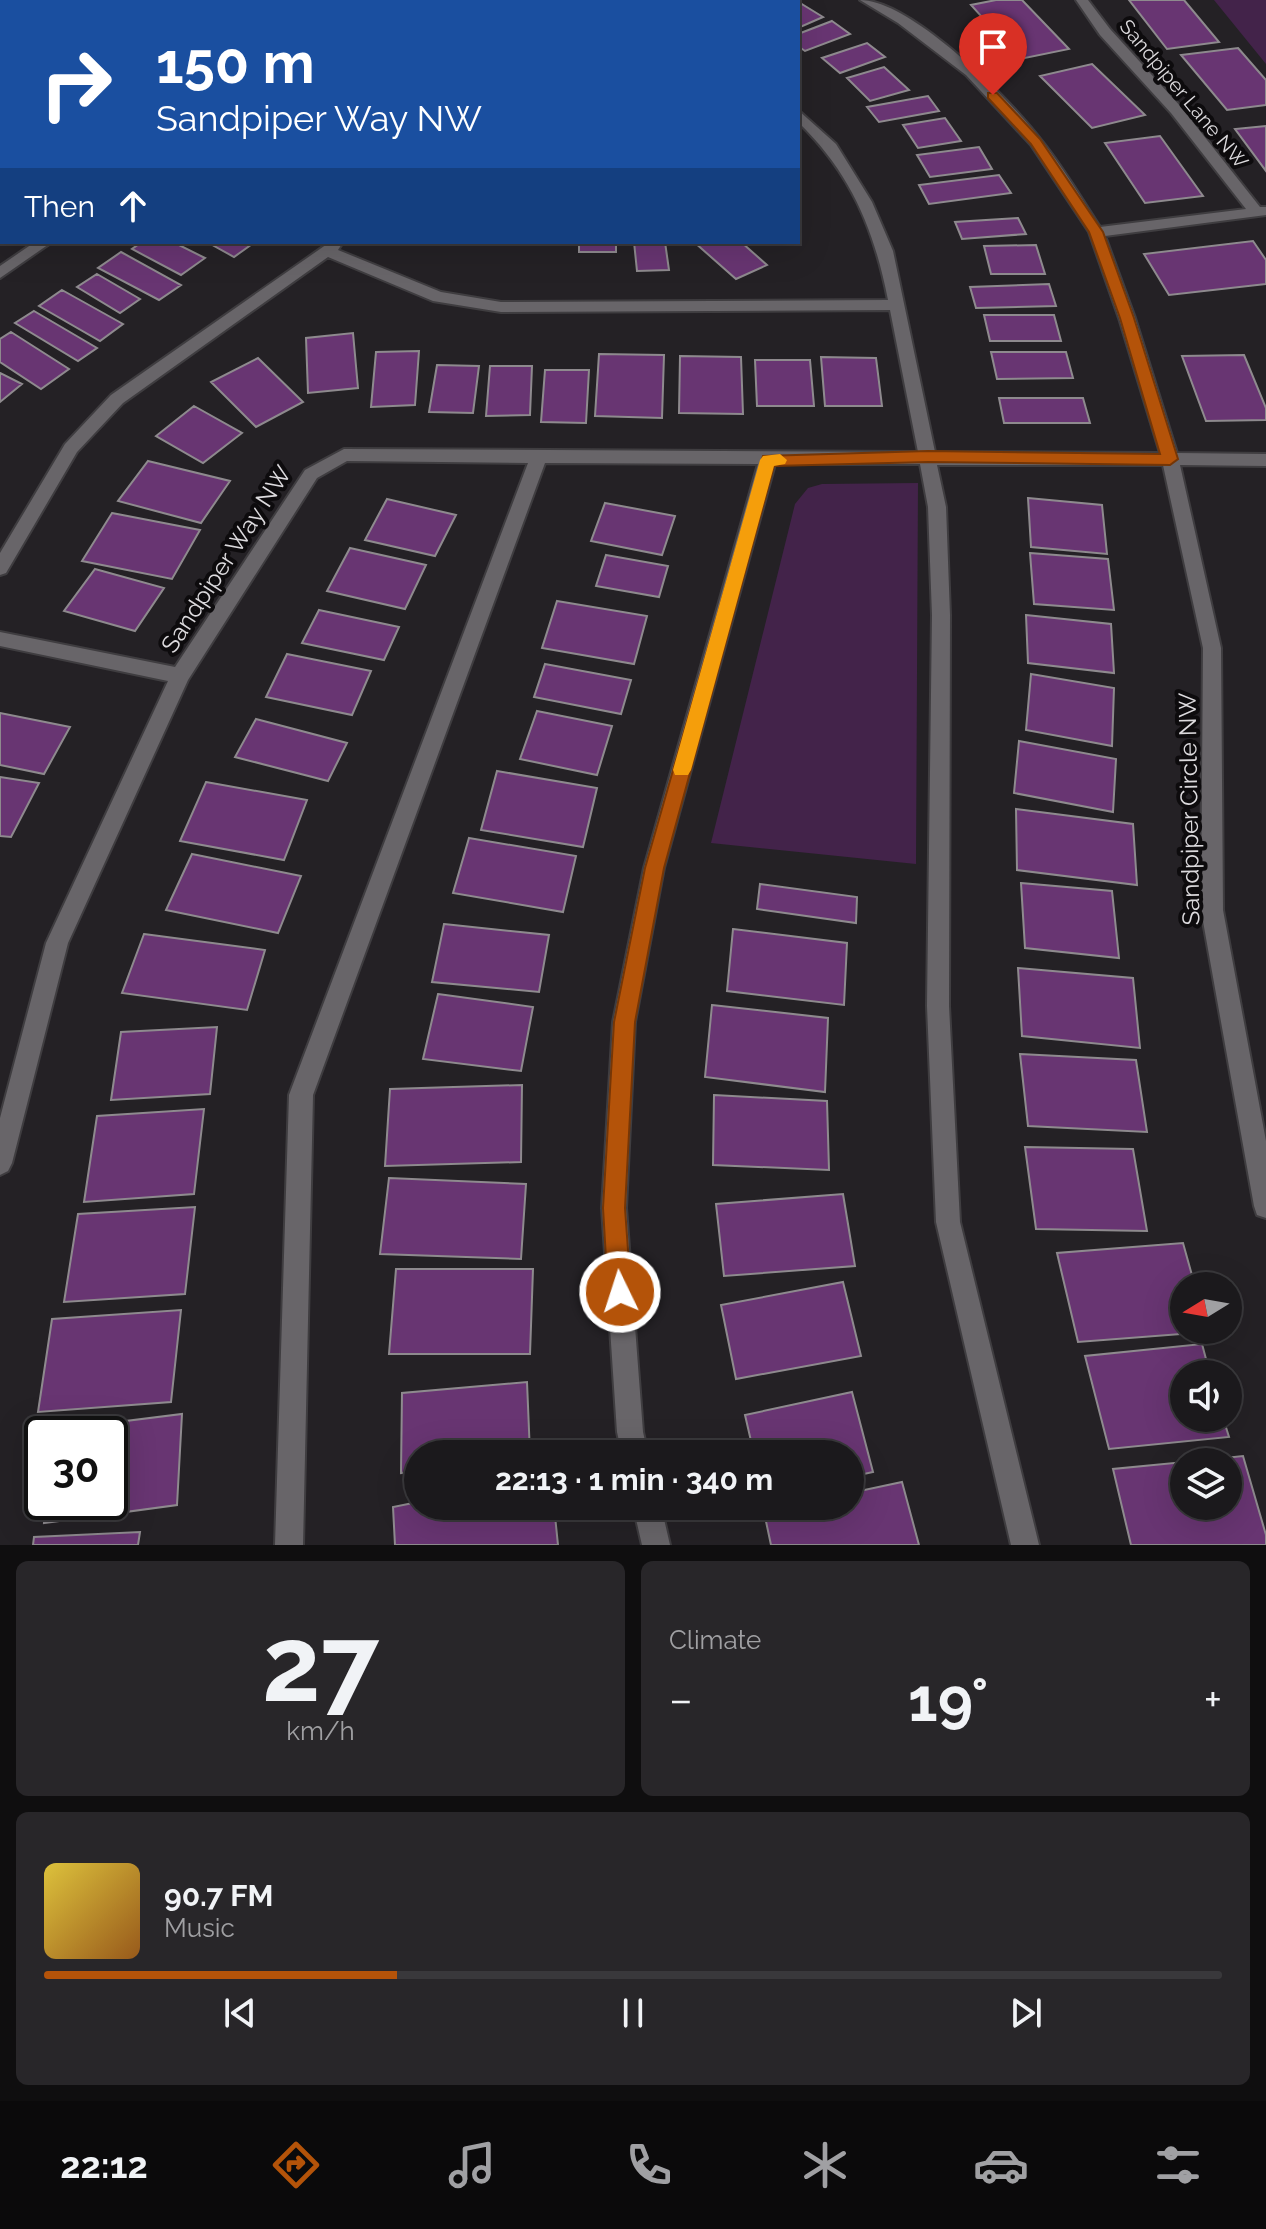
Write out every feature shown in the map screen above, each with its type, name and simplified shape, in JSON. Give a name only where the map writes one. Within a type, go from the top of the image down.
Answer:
[{"type":"street","name":"Sandpiper Circle NW","points":[[866,0],[903,20],[971,72],[1036,142],[1096,232],[1127,318],[1170,459],[1212,648],[1212,910],[1266,1206]]},
{"type":"street","name":"Sandpiper Lane NW","points":[[1082,0],[1105,32],[1176,110],[1261,212]]},
{"type":"street","points":[[800,116],[829,144],[865,202],[886,251],[937,507],[941,615],[938,1006],[948,1222],[1025,1545]]},
{"type":"street","name":"Sandpiper Lane NW","points":[[1096,232],[1261,212]]},
{"type":"street","points":[[0,273],[42,244]]},
{"type":"street","points":[[0,568],[71,448],[117,399],[333,247],[438,297],[501,307],[899,305]]},
{"type":"street","name":"Sandpiper Way NW","points":[[0,1163],[57,943],[180,676],[311,474],[344,455],[768,460],[928,456]]},
{"type":"street","points":[[928,456],[1266,460]]},
{"type":"street","points":[[289,1545],[301,1095],[538,458]]},
{"type":"street","points":[[632,1440],[614,1208],[624,1022],[654,868],[768,460]]},
{"type":"street","points":[[0,639],[180,676]]},
{"type":"street","points":[[650,1520],[656,1545]]},
{"type":"shaded area","points":[[1214,0],[1266,0],[1266,64]]},
{"type":"shaded area","points":[[918,483],[916,864],[711,843],[795,504],[808,488],[822,484]]},
{"type":"building","points":[[996,0],[1022,0],[1069,49],[1020,59],[971,5]]},
{"type":"building","points":[[1129,0],[1184,0],[1219,42],[1167,49]]},
{"type":"building","points":[[800,3],[823,17],[800,27]]},
{"type":"building","points":[[832,21],[850,34],[805,51],[800,47],[800,33]]},
{"type":"building","points":[[867,43],[885,57],[840,73],[822,58]]},
{"type":"building","points":[[1238,48],[1266,80],[1266,105],[1227,110],[1181,55]]},
{"type":"building","points":[[1092,64],[1145,115],[1092,128],[1040,76]]},
{"type":"building","points":[[884,67],[909,90],[870,101],[847,78]]},
{"type":"building","points":[[928,96],[939,111],[879,122],[867,107]]},
{"type":"building","points":[[945,118],[961,141],[918,148],[903,125]]},
{"type":"building","points":[[1266,126],[1266,171],[1235,129]]},
{"type":"building","points":[[1160,136],[1203,196],[1145,203],[1105,143]]},
{"type":"building","points":[[979,147],[992,169],[930,177],[917,155]]},
{"type":"building","points":[[999,175],[1011,193],[929,204],[919,185]]},
{"type":"building","points":[[1018,218],[1026,234],[962,239],[955,222]]},
{"type":"building","points":[[1253,241],[1266,260],[1266,284],[1169,295],[1144,254]]},
{"type":"building","points":[[139,244],[177,244],[205,258],[181,275],[132,249]]},
{"type":"building","points":[[211,244],[252,244],[234,257]]},
{"type":"building","points":[[579,244],[616,244],[616,252],[579,252]]},
{"type":"building","points":[[634,244],[665,244],[669,270],[637,271]]},
{"type":"building","points":[[696,244],[743,244],[767,265],[736,279]]},
{"type":"building","points":[[1036,245],[1045,274],[991,274],[984,246]]},
{"type":"building","points":[[121,252],[181,285],[159,300],[98,268]]},
{"type":"building","points":[[97,274],[140,299],[120,313],[77,287]]},
{"type":"building","points":[[1049,284],[1056,306],[976,308],[970,287]]},
{"type":"building","points":[[62,290],[123,324],[100,341],[39,306]]},
{"type":"building","points":[[34,311],[97,348],[78,361],[15,323]]},
{"type":"building","points":[[984,315],[1054,315],[1061,341],[990,341]]},
{"type":"building","points":[[11,332],[69,369],[41,389],[0,362],[0,339]]},
{"type":"building","points":[[353,333],[358,388],[308,393],[306,338]]},
{"type":"building","points":[[419,351],[415,405],[371,407],[376,352]]},
{"type":"building","points":[[991,352],[1066,352],[1073,378],[997,379]]},
{"type":"building","points":[[599,354],[664,355],[662,418],[595,416]]},
{"type":"building","points":[[1244,355],[1266,408],[1266,420],[1206,421],[1182,356]]},
{"type":"building","points":[[680,356],[741,357],[743,414],[679,413]]},
{"type":"building","points":[[821,357],[876,358],[882,406],[825,406]]},
{"type":"building","points":[[258,358],[303,402],[256,427],[211,382]]},
{"type":"building","points":[[755,360],[810,360],[814,406],[757,406]]},
{"type":"building","points":[[437,365],[479,366],[473,413],[429,412]]},
{"type":"building","points":[[490,366],[532,366],[530,415],[486,416]]},
{"type":"building","points":[[545,370],[589,370],[586,423],[541,422]]},
{"type":"building","points":[[0,373],[22,384],[0,402]]},
{"type":"building","points":[[999,398],[1083,398],[1090,423],[1004,423]]},
{"type":"building","points":[[194,406],[242,433],[203,463],[156,436]]},
{"type":"building","points":[[148,461],[230,481],[201,523],[118,501]]},
{"type":"building","points":[[1028,498],[1102,505],[1107,554],[1031,547]]},
{"type":"building","points":[[387,499],[456,515],[435,556],[365,540]]},
{"type":"building","points":[[605,503],[675,516],[662,555],[591,541]]},
{"type":"building","points":[[112,513],[200,530],[172,579],[82,561]]},
{"type":"building","points":[[350,548],[426,565],[405,609],[327,591]]},
{"type":"building","points":[[1030,553],[1108,559],[1114,610],[1034,604]]},
{"type":"building","points":[[606,555],[668,566],[659,597],[596,586]]},
{"type":"building","points":[[95,569],[164,588],[135,631],[64,611]]},
{"type":"building","points":[[557,601],[647,616],[634,664],[542,648]]},
{"type":"building","points":[[319,610],[399,627],[384,660],[302,643]]},
{"type":"building","points":[[1026,615],[1111,624],[1114,673],[1028,663]]},
{"type":"building","points":[[287,654],[371,671],[352,715],[266,697]]},
{"type":"building","points":[[545,664],[631,680],[621,714],[534,697]]},
{"type":"building","points":[[1031,674],[1114,688],[1112,746],[1026,730]]},
{"type":"building","points":[[537,711],[612,726],[597,775],[520,759]]},
{"type":"building","points":[[0,713],[70,727],[44,774],[0,765]]},
{"type":"building","points":[[256,719],[347,743],[328,781],[235,757]]},
{"type":"building","points":[[1019,741],[1116,759],[1113,812],[1014,793]]},
{"type":"building","points":[[497,771],[597,788],[583,847],[481,830]]},
{"type":"building","points":[[0,777],[39,783],[11,837],[0,836]]},
{"type":"building","points":[[206,782],[307,800],[284,860],[180,841]]},
{"type":"building","points":[[1016,809],[1133,824],[1137,885],[1017,870]]},
{"type":"building","points":[[469,838],[576,856],[563,912],[453,893]]},
{"type":"building","points":[[192,854],[301,876],[278,933],[166,910]]},
{"type":"building","points":[[1021,883],[1112,891],[1119,958],[1025,948]]},
{"type":"building","points":[[760,884],[857,897],[856,923],[757,909]]},
{"type":"building","points":[[444,924],[549,935],[539,992],[432,982]]},
{"type":"building","points":[[733,929],[847,943],[844,1005],[727,991]]},
{"type":"building","points":[[144,934],[265,950],[247,1010],[122,993]]},
{"type":"building","points":[[1018,968],[1133,978],[1140,1048],[1022,1036]]},
{"type":"building","points":[[438,994],[533,1007],[521,1071],[423,1059]]},
{"type":"building","points":[[712,1005],[828,1018],[825,1092],[705,1077]]},
{"type":"building","points":[[217,1027],[210,1094],[111,1100],[121,1032]]},
{"type":"building","points":[[1020,1054],[1136,1060],[1147,1132],[1028,1126]]},
{"type":"building","points":[[522,1085],[521,1162],[385,1166],[390,1089]]},
{"type":"building","points":[[714,1095],[827,1101],[829,1170],[713,1165]]},
{"type":"building","points":[[204,1109],[194,1194],[84,1202],[97,1116]]},
{"type":"building","points":[[1025,1147],[1133,1149],[1147,1231],[1036,1229]]},
{"type":"building","points":[[389,1178],[526,1184],[521,1259],[380,1254]]},
{"type":"building","points":[[843,1194],[855,1266],[724,1276],[716,1204]]},
{"type":"building","points":[[195,1207],[185,1294],[64,1302],[78,1214]]},
{"type":"building","points":[[1183,1243],[1191,1272],[1170,1272],[1170,1335],[1078,1342],[1057,1253]]},
{"type":"building","points":[[396,1269],[533,1269],[530,1354],[389,1354]]},
{"type":"building","points":[[843,1282],[861,1356],[736,1379],[721,1305]]},
{"type":"building","points":[[181,1310],[171,1402],[38,1412],[52,1319]]},
{"type":"building","points":[[1202,1344],[1206,1360],[1170,1360],[1170,1432],[1227,1432],[1229,1437],[1109,1449],[1085,1356]]},
{"type":"building","points":[[527,1382],[529,1440],[404,1440],[404,1473],[401,1473],[402,1393]]},
{"type":"building","points":[[852,1392],[873,1472],[864,1474],[864,1440],[751,1440],[745,1415]]},
{"type":"building","points":[[182,1414],[177,1505],[128,1512],[128,1421]]},
{"type":"building","points":[[1242,1456],[1266,1535],[1266,1545],[1131,1545],[1113,1469],[1170,1463],[1170,1520],[1242,1520]]},
{"type":"building","points":[[902,1482],[919,1545],[771,1545],[766,1520],[864,1520],[864,1490]]},
{"type":"building","points":[[404,1505],[404,1520],[555,1520],[558,1545],[395,1545],[393,1507]]},
{"type":"building","points":[[140,1532],[138,1545],[33,1545],[34,1537]]},
{"type":"slow traffic","points":[[682,770],[768,460],[780,460]]},
{"type":"route","points":[[620,1292],[614,1208],[624,1022],[654,868],[768,460],[928,456],[1170,459],[1127,318],[1096,232],[1036,142],[993,95]]}]
